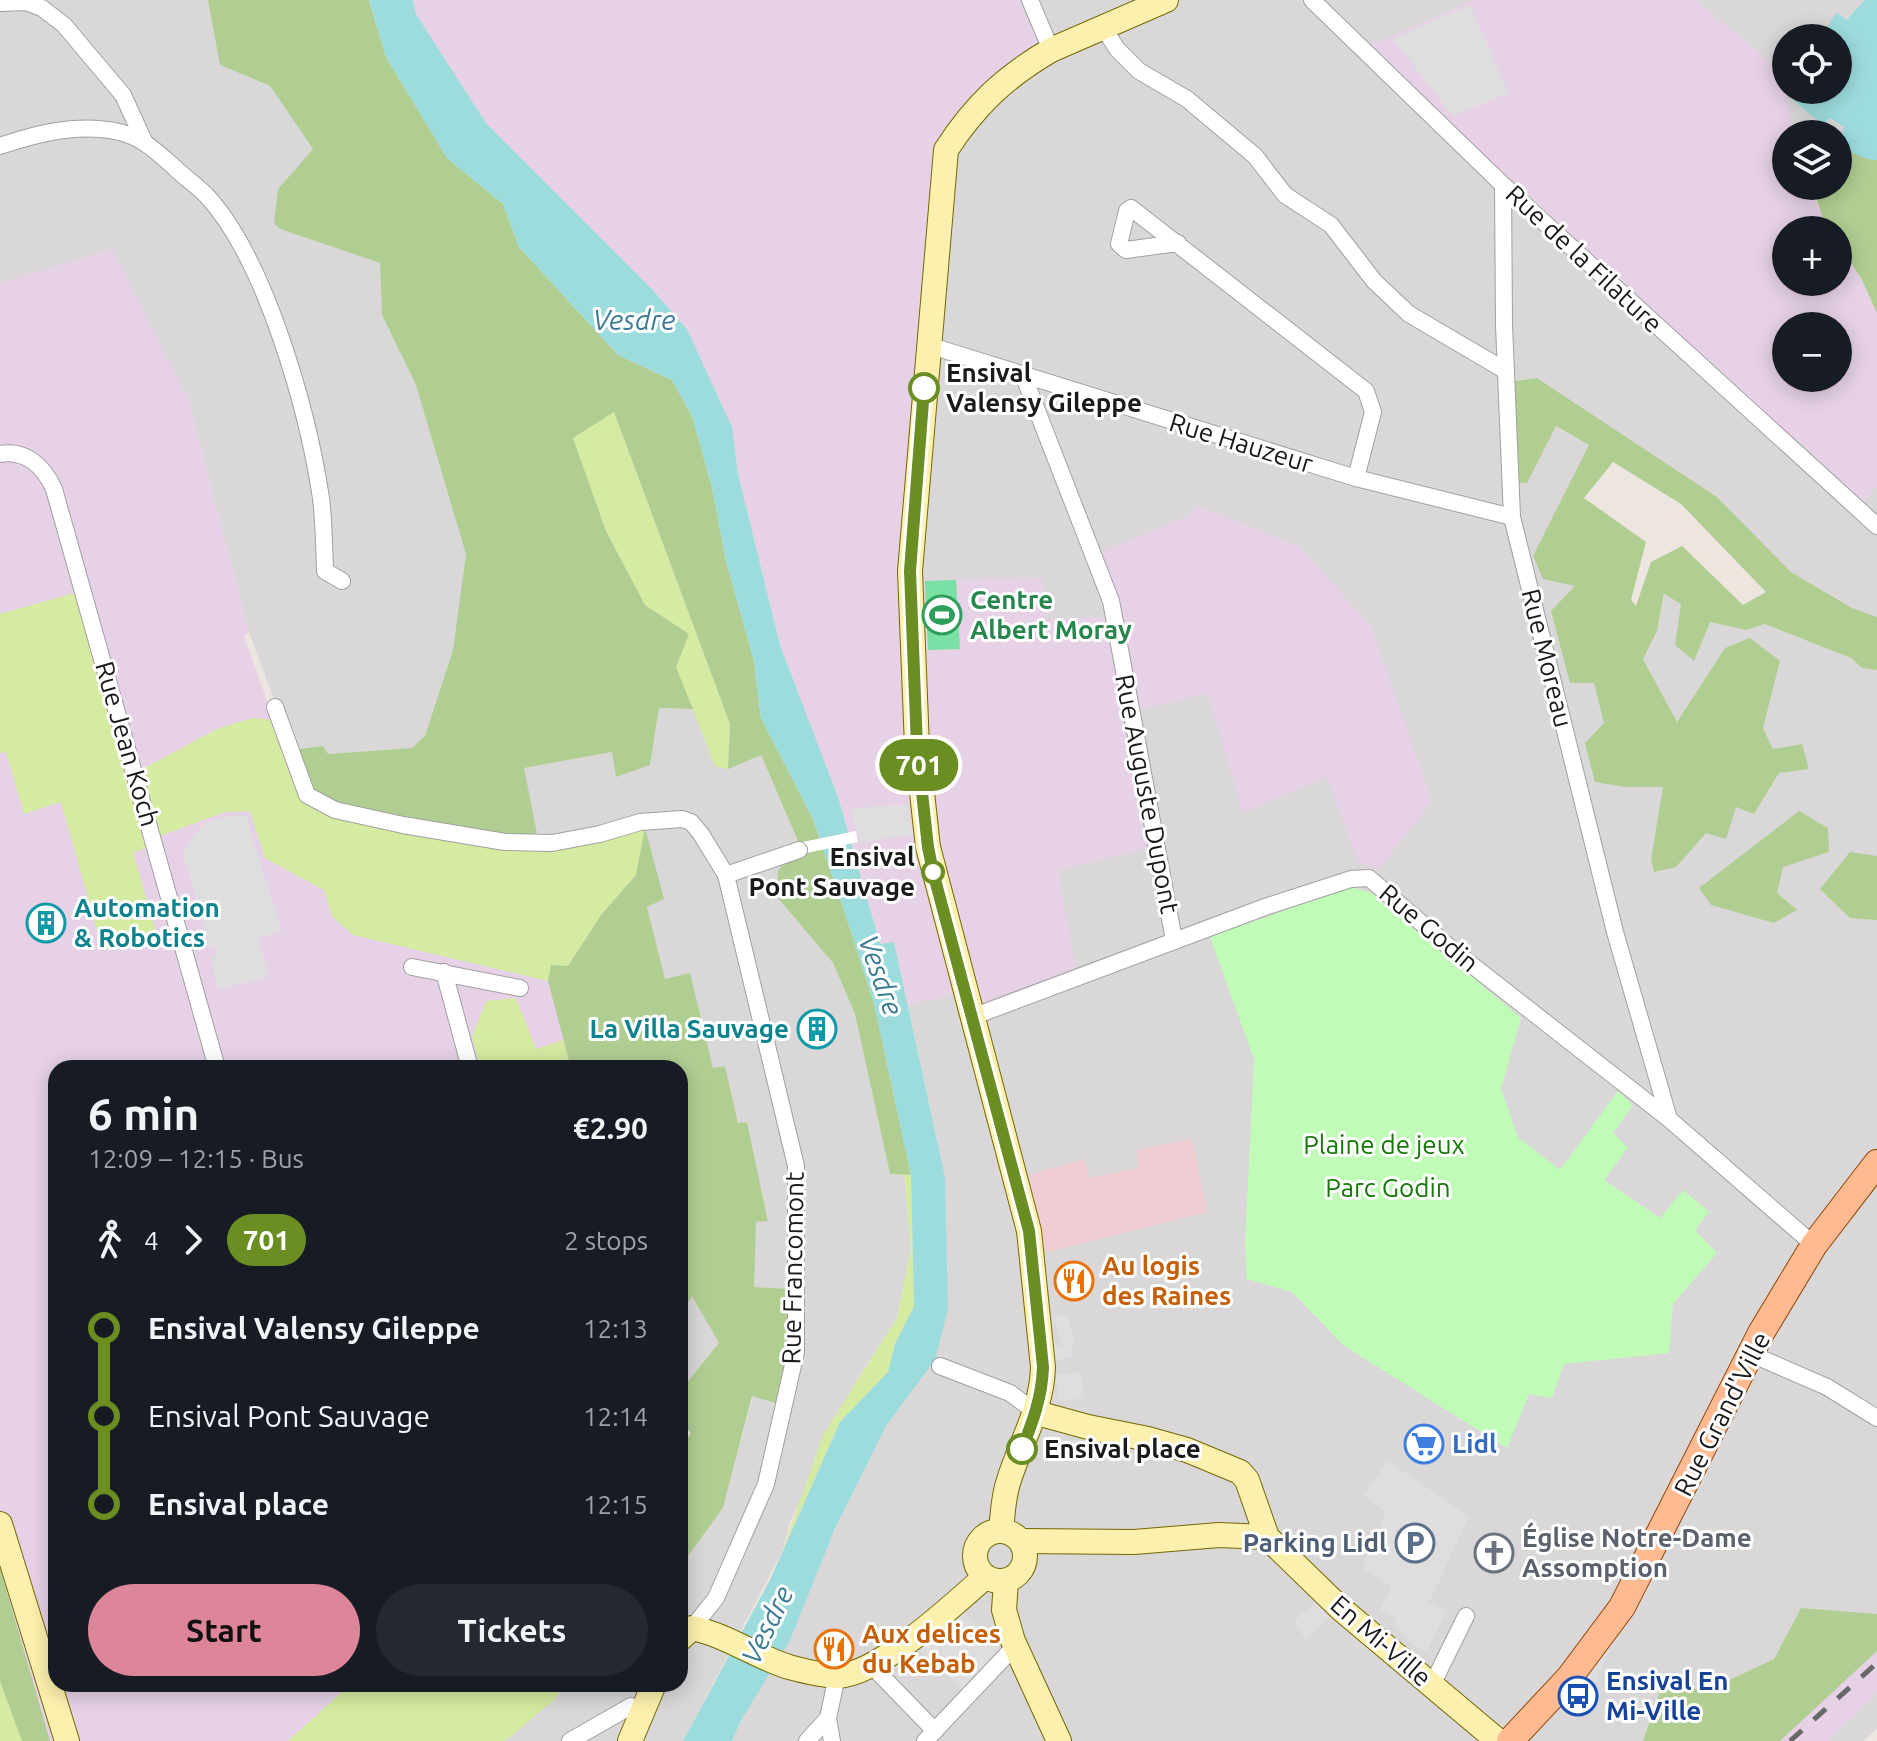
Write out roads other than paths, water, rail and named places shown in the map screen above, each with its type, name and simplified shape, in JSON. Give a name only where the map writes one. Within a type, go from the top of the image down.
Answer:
[{"type":"main road","name":"Rue Grand'Ville","points":[[1510,1741],[1569,1678],[1622,1607],[1751,1354],[1814,1245],[1877,1163]]},
{"type":"street","points":[[1030,0],[1051,50]]},
{"type":"street","points":[[694,1633],[788,1667],[837,1676],[855,1673],[901,1647],[996,1579],[1015,1577],[1025,1560],[1011,1535],[1009,1480],[1037,1413],[1043,1387],[1029,1231],[933,872],[919,764],[910,571],[928,345],[946,150],[960,128],[999,84],[1051,50],[1166,0]]},
{"type":"street","name":"Rue de la Filature","points":[[1312,0],[1503,185],[1869,512],[1877,526]]},
{"type":"street","points":[[0,3],[26,2],[42,8],[64,25],[123,95],[144,141]]},
{"type":"street","points":[[1103,27],[1117,49],[1139,71],[1187,99],[1255,156],[1285,195],[1331,225],[1374,281],[1409,314],[1506,371]]},
{"type":"street","points":[[0,146],[36,133],[81,128],[119,132],[144,141],[207,196],[235,237],[267,299],[309,437],[321,500],[325,571],[342,581]]},
{"type":"street","name":"Rue Moreau","points":[[1503,185],[1512,517],[1615,932],[1669,1119]]},
{"type":"street","points":[[1178,243],[1366,391],[1373,412],[1356,478]]},
{"type":"street","name":"Rue Hauzeur","points":[[928,345],[1356,478],[1512,517]]},
{"type":"street","name":"Rue Auguste Dupont","points":[[1024,377],[1111,601],[1174,940]]},
{"type":"street","name":"Rue Jean Koch","points":[[0,454],[27,457],[46,472],[54,489],[215,1060]]},
{"type":"street","name":"Rue Francomont","points":[[275,707],[307,795],[335,810],[403,825],[523,843],[552,843],[640,822],[682,819],[691,822],[701,834],[726,875],[796,1166],[796,1352],[766,1484],[716,1598],[694,1633]]},
{"type":"street","points":[[726,875],[799,850]]},
{"type":"street","name":"Rue Godin","points":[[972,1017],[1174,940],[1351,879],[1369,878],[1454,951],[1669,1119],[1814,1245]]},
{"type":"street","points":[[412,967],[520,988]]},
{"type":"street","points":[[444,972],[468,1060]]},
{"type":"street","points":[[1751,1354],[1827,1387],[1877,1418]]},
{"type":"street","points":[[940,1366],[1010,1393],[1037,1413]]},
{"type":"street","name":"En Mi-Ville","points":[[1037,1413],[1148,1439],[1240,1472],[1247,1480],[1267,1537],[1340,1608],[1498,1741]]},
{"type":"street","points":[[0,1524],[48,1650]]},
{"type":"street","points":[[1059,1741],[1015,1646],[996,1579],[975,1564],[975,1548],[985,1535],[1134,1542],[1219,1535],[1267,1537]]},
{"type":"street","points":[[1432,1685],[1466,1616]]},
{"type":"street","points":[[870,1664],[930,1736],[1015,1646]]},
{"type":"street","points":[[832,1741],[828,1718],[837,1676]]},
{"type":"street","points":[[57,1692],[67,1741]]},
{"type":"street","points":[[630,1741],[651,1692]]},
{"type":"street","points":[[570,1741],[631,1706]]},
{"type":"street","points":[[807,1741],[828,1718]]},
{"type":"water","name":"Vesdre","points":[[369,0],[413,0],[416,14],[486,123],[650,287],[687,329],[732,427],[738,474],[780,645],[838,797],[880,944],[894,942],[945,1177],[948,1309],[935,1360],[886,1426],[834,1531],[790,1640],[732,1741],[683,1741],[770,1580],[840,1422],[888,1372],[895,1344],[914,1306],[911,1175],[874,1003],[843,907],[813,819],[761,718],[754,661],[726,561],[712,487],[692,416],[672,380],[618,355],[519,247],[503,204],[447,158],[386,57]]},
{"type":"water","points":[[1865,0],[1877,0],[1877,160],[1852,152],[1852,120],[1817,120],[1798,104],[1852,104],[1852,24],[1829,24],[1837,12],[1846,20]]},
{"type":"railway","points":[[1790,1741],[1877,1663]]},
{"type":"place","name":"Ensival Valensy Gileppe","points":[[924,388]]},
{"type":"place","name":"Centre Albert Moray","points":[[942,615]]},
{"type":"place","name":"Ensival Pont Sauvage","points":[[933,872]]},
{"type":"place","name":"Automation & Robotics","points":[[46,923]]},
{"type":"place","name":"La Villa Sauvage","points":[[817,1029]]},
{"type":"place","name":"Au logis des Raines","points":[[1074,1281]]},
{"type":"place","name":"Lidl","points":[[1424,1444]]},
{"type":"place","name":"Ensival place","points":[[1022,1449]]},
{"type":"place","name":"Parking Lidl","points":[[1415,1543]]},
{"type":"place","name":"Église Notre-Dame Assomption","points":[[1494,1553]]},
{"type":"place","name":"Aux delices du Kebab","points":[[834,1649]]},
{"type":"place","name":"Ensival En Mi-Ville","points":[[1578,1696]]},
{"type":"park label","name":"Plaine de jeux","points":[[1384,1145]]},
{"type":"park label","name":"Parc Godin","points":[[1388,1188]]}]
